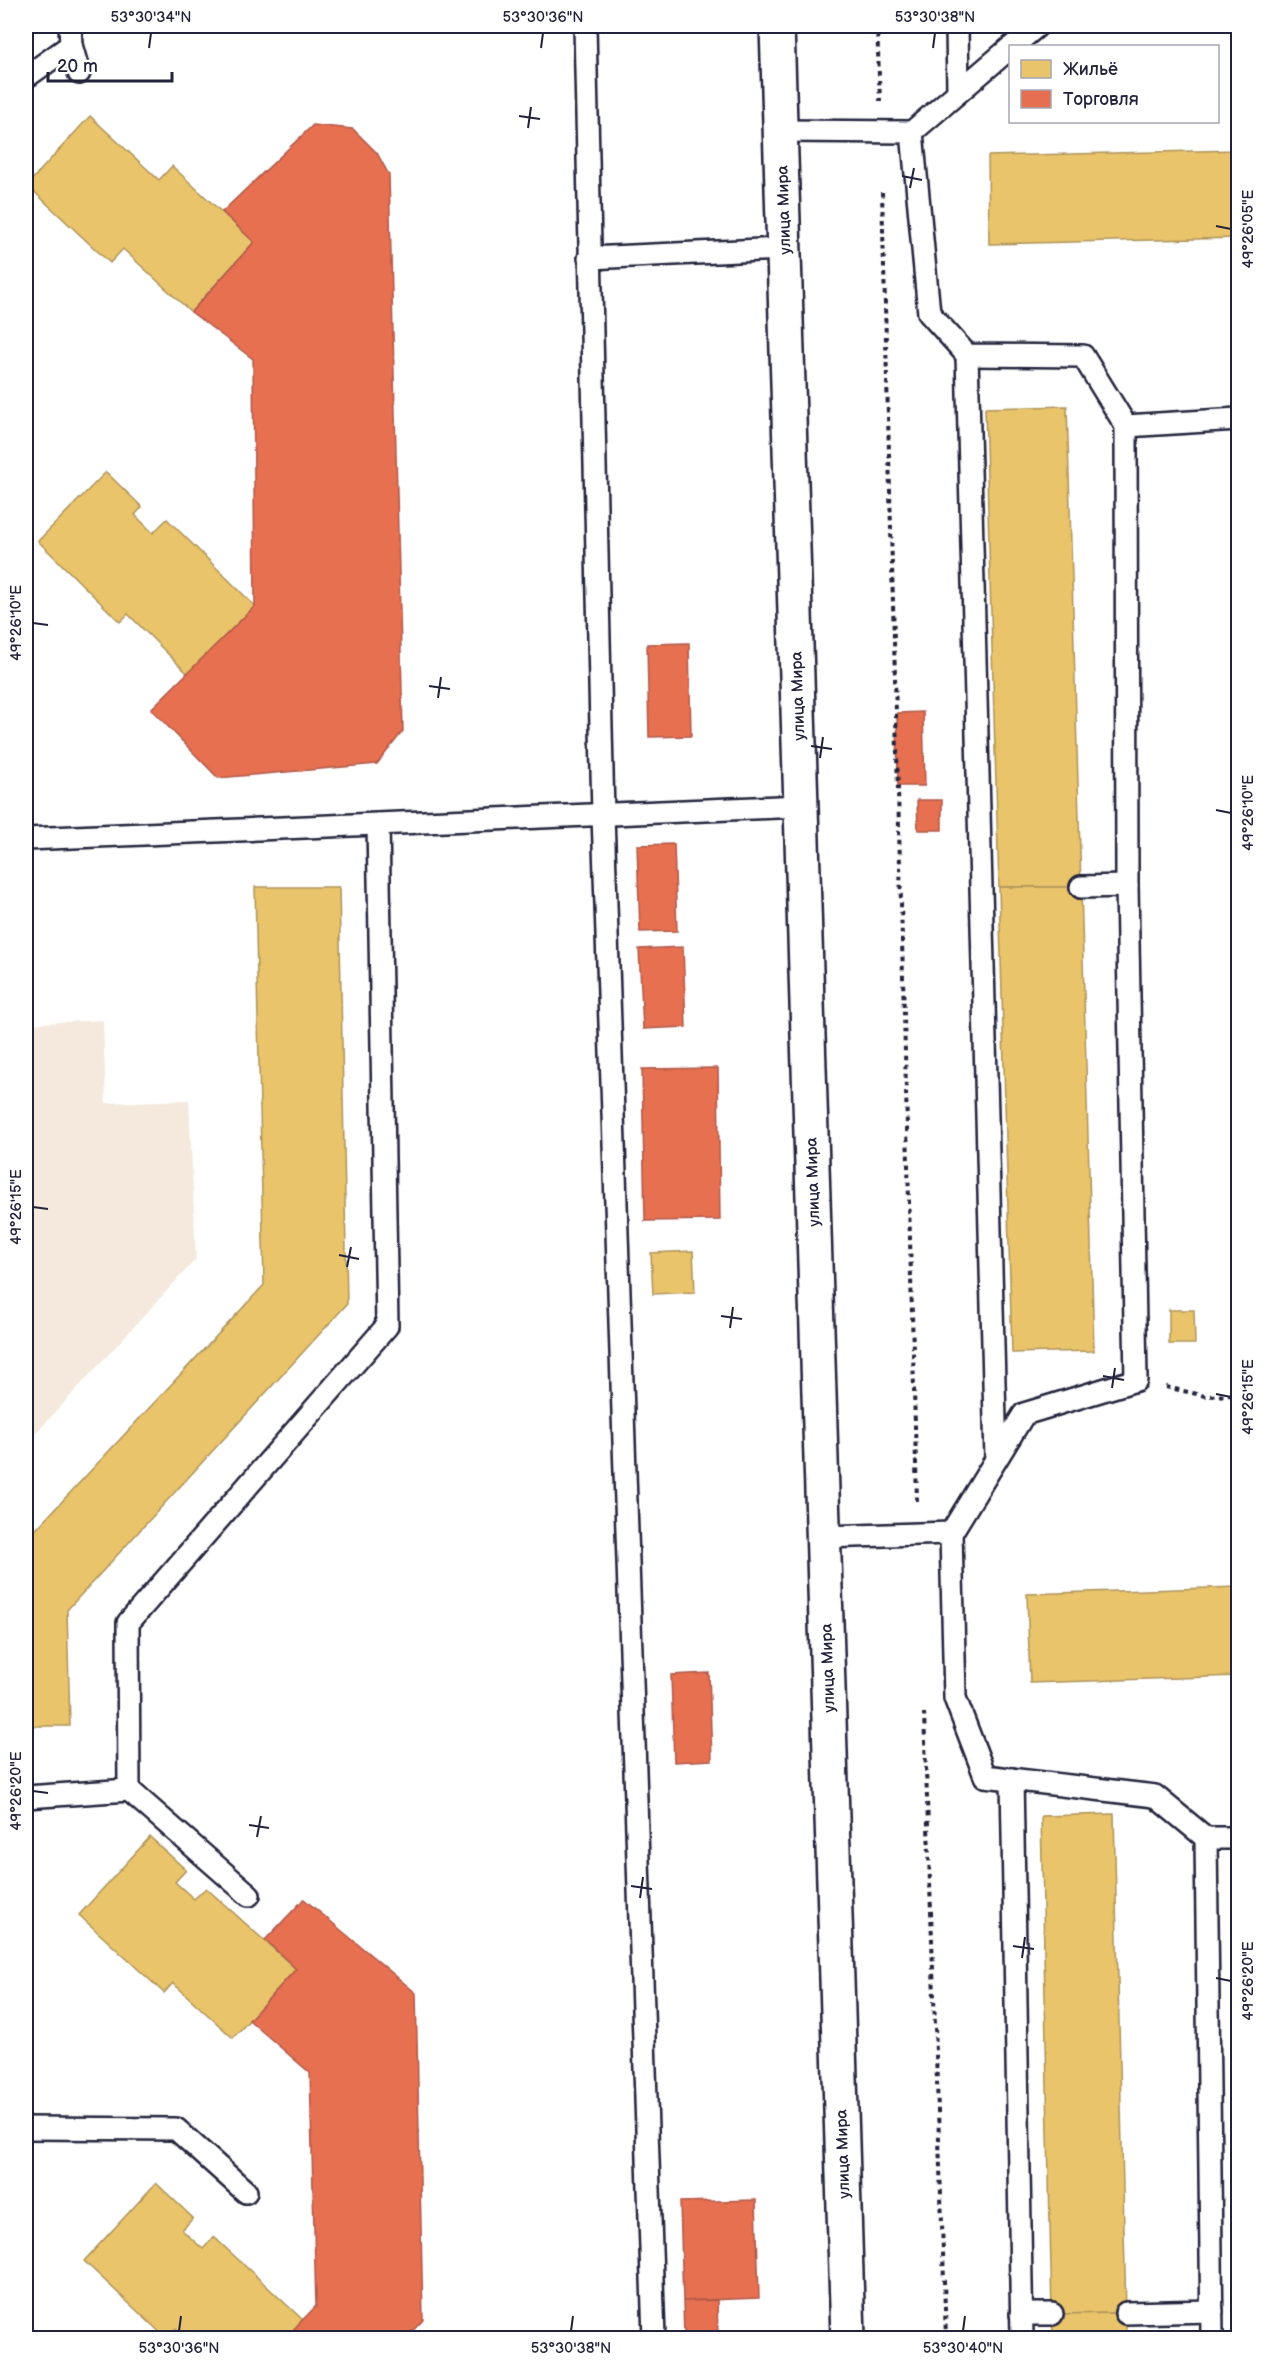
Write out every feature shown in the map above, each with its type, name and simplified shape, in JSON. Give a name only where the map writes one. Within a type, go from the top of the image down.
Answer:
[{"type":"main road","name":"улица Мира","points":[[777,26],[848,2338]]},
{"type":"lane","points":[[585,26],[603,815],[654,2338]]},
{"type":"lane","points":[[957,26],[958,92]]},
{"type":"lane","points":[[1014,45],[1037,26]]},
{"type":"lane","points":[[71,35],[79,73]]},
{"type":"lane","points":[[26,77],[71,35]]},
{"type":"lane","points":[[780,131],[912,132],[1009,50]]},
{"type":"lane","points":[[912,132],[929,313],[967,355],[990,887],[996,1459]]},
{"type":"lane","points":[[589,258],[784,249]]},
{"type":"lane","points":[[967,355],[1083,356],[1126,426],[1127,886],[1136,1380],[1024,1414],[951,1533],[955,1698],[985,1776],[1155,1796],[1206,1838],[1239,1838]]},
{"type":"lane","points":[[1126,426],[1239,419]]},
{"type":"lane","points":[[26,839],[801,806]]},
{"type":"lane","points":[[129,1790],[128,1623],[387,1326],[378,824]]},
{"type":"lane","points":[[1081,887],[1127,886]]},
{"type":"lane","points":[[823,1537],[951,1533]]},
{"type":"lane","points":[[1012,1779],[1022,2338]]},
{"type":"lane","points":[[26,1797],[129,1790],[249,1894]]},
{"type":"lane","points":[[1206,1838],[1212,2338]]},
{"type":"lane","points":[[26,2128],[176,2128],[246,2192]]},
{"type":"lane","points":[[1126,2313],[1212,2311]]},
{"type":"lane","points":[[1021,2314],[1052,2314]]},
{"type":"path","points":[[877,26],[918,1534]]},
{"type":"path","points":[[1136,1380],[1205,1396],[1239,1395]]},
{"type":"path","points":[[924,1712],[945,2338]]},
{"type":"shaded area","points":[[103,1020],[106,1103],[189,1100],[196,1259],[26,1444],[26,1024]]},
{"type":"building: Жильё","points":[[90,116],[159,180],[172,166],[254,242],[191,312],[123,249],[110,263],[27,185]]},
{"type":"building: Жильё","points":[[1238,150],[1238,238],[989,244],[988,156]]},
{"type":"building: Жильё","points":[[1067,406],[1081,887],[999,887],[985,408]]},
{"type":"building: Жильё","points":[[106,472],[142,507],[135,515],[153,533],[167,519],[255,606],[188,674],[128,614],[120,622],[38,541]]},
{"type":"building: Жильё","points":[[255,887],[339,887],[347,1304],[67,1610],[70,1726],[26,1726],[26,1540],[264,1285]]},
{"type":"building: Жильё","points":[[999,887],[1081,887],[1094,1351],[1012,1353]]},
{"type":"building: Жильё","points":[[693,1251],[695,1292],[653,1294],[651,1253]]},
{"type":"building: Жильё","points":[[1169,1310],[1194,1310],[1195,1344],[1169,1344]]},
{"type":"building: Жильё","points":[[1238,1587],[1238,1676],[1030,1683],[1027,1594]]},
{"type":"building: Жильё","points":[[1114,1814],[1126,2313],[1052,2314],[1041,1816]]},
{"type":"building: Жильё","points":[[150,1837],[186,1870],[175,1882],[194,1899],[206,1888],[296,1969],[233,2038],[173,1983],[164,1993],[79,1915]]},
{"type":"building: Жильё","points":[[156,2183],[193,2218],[182,2230],[203,2249],[214,2237],[303,2320],[285,2338],[187,2338],[176,2328],[166,2338],[84,2261]]},
{"type":"building: Жильё","points":[[1126,2313],[1126,2338],[1053,2338],[1052,2314]]},
{"type":"building: Торговля","points":[[313,125],[353,129],[377,153],[389,175],[403,731],[377,764],[218,778],[151,709],[255,606],[253,359],[191,312],[254,242],[222,212]]},
{"type":"building: Торговля","points":[[689,643],[691,736],[649,737],[647,644]]},
{"type":"building: Торговля","points":[[923,712],[925,786],[898,786],[897,713]]},
{"type":"building: Торговля","points":[[917,800],[942,800],[942,830],[918,830]]},
{"type":"building: Торговля","points":[[674,844],[677,931],[640,932],[637,845]]},
{"type":"building: Торговля","points":[[683,947],[686,1027],[643,1029],[639,949]]},
{"type":"building: Торговля","points":[[718,1068],[720,1220],[645,1221],[642,1069]]},
{"type":"building: Торговля","points":[[709,1673],[712,1760],[674,1762],[671,1675]]},
{"type":"building: Торговля","points":[[304,1899],[416,1993],[423,2320],[406,2338],[285,2338],[316,2306],[310,2073],[249,2020],[296,1969],[265,1940]]},
{"type":"building: Торговля","points":[[756,2200],[759,2298],[683,2301],[680,2202]]},
{"type":"building: Торговля","points":[[717,2300],[718,2338],[684,2338],[683,2301]]}]
